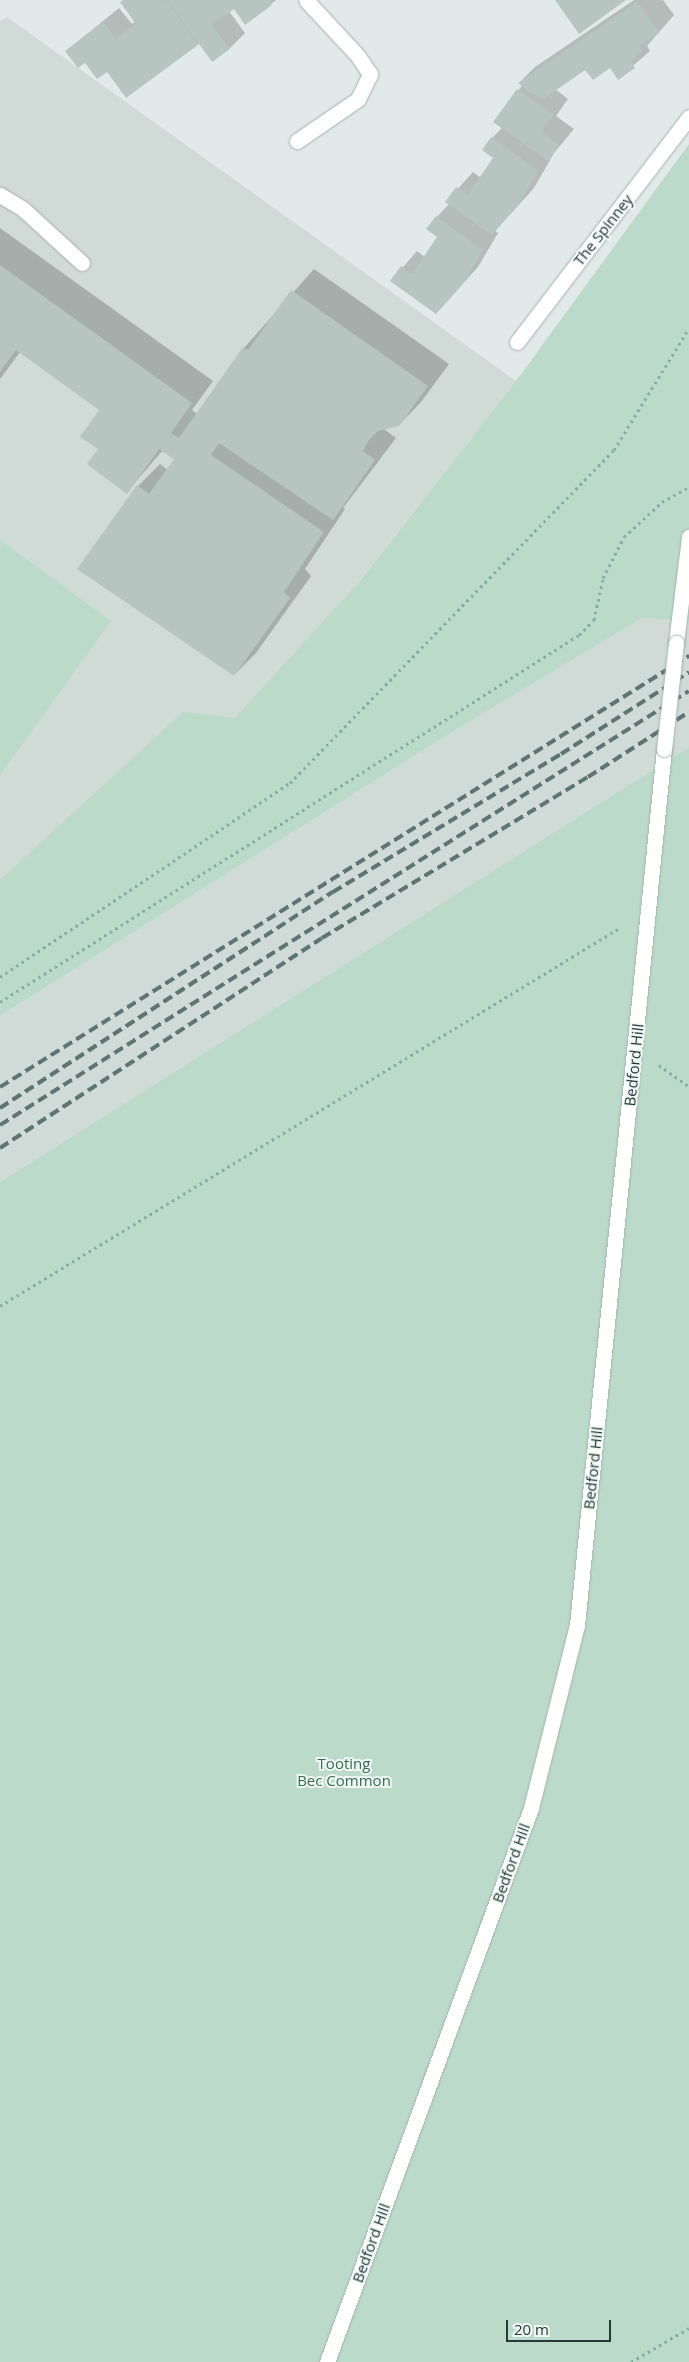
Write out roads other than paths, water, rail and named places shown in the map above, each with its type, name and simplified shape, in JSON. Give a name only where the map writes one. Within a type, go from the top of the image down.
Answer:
[{"type":"main road","points":[[297,141],[358,99],[370,74],[358,56],[306,0]]},
{"type":"main road","name":"The Spinney","points":[[517,342],[689,117]]},
{"type":"main road","points":[[0,195],[23,209],[82,263]]},
{"type":"main road","name":"Bedford Hill","points":[[327,2362],[531,1808],[576,1625],[636,1047],[647,911],[689,536]]},
{"type":"railway","points":[[0,1087],[689,656]]},
{"type":"railway","points":[[0,1108],[333,892],[561,754],[689,672]]},
{"type":"railway","points":[[0,1125],[689,691]]},
{"type":"railway","points":[[0,1148],[322,938],[588,777],[689,712]]},
{"type":"park label","name":"Tooting Bec Common","points":[[344,1772]]}]
